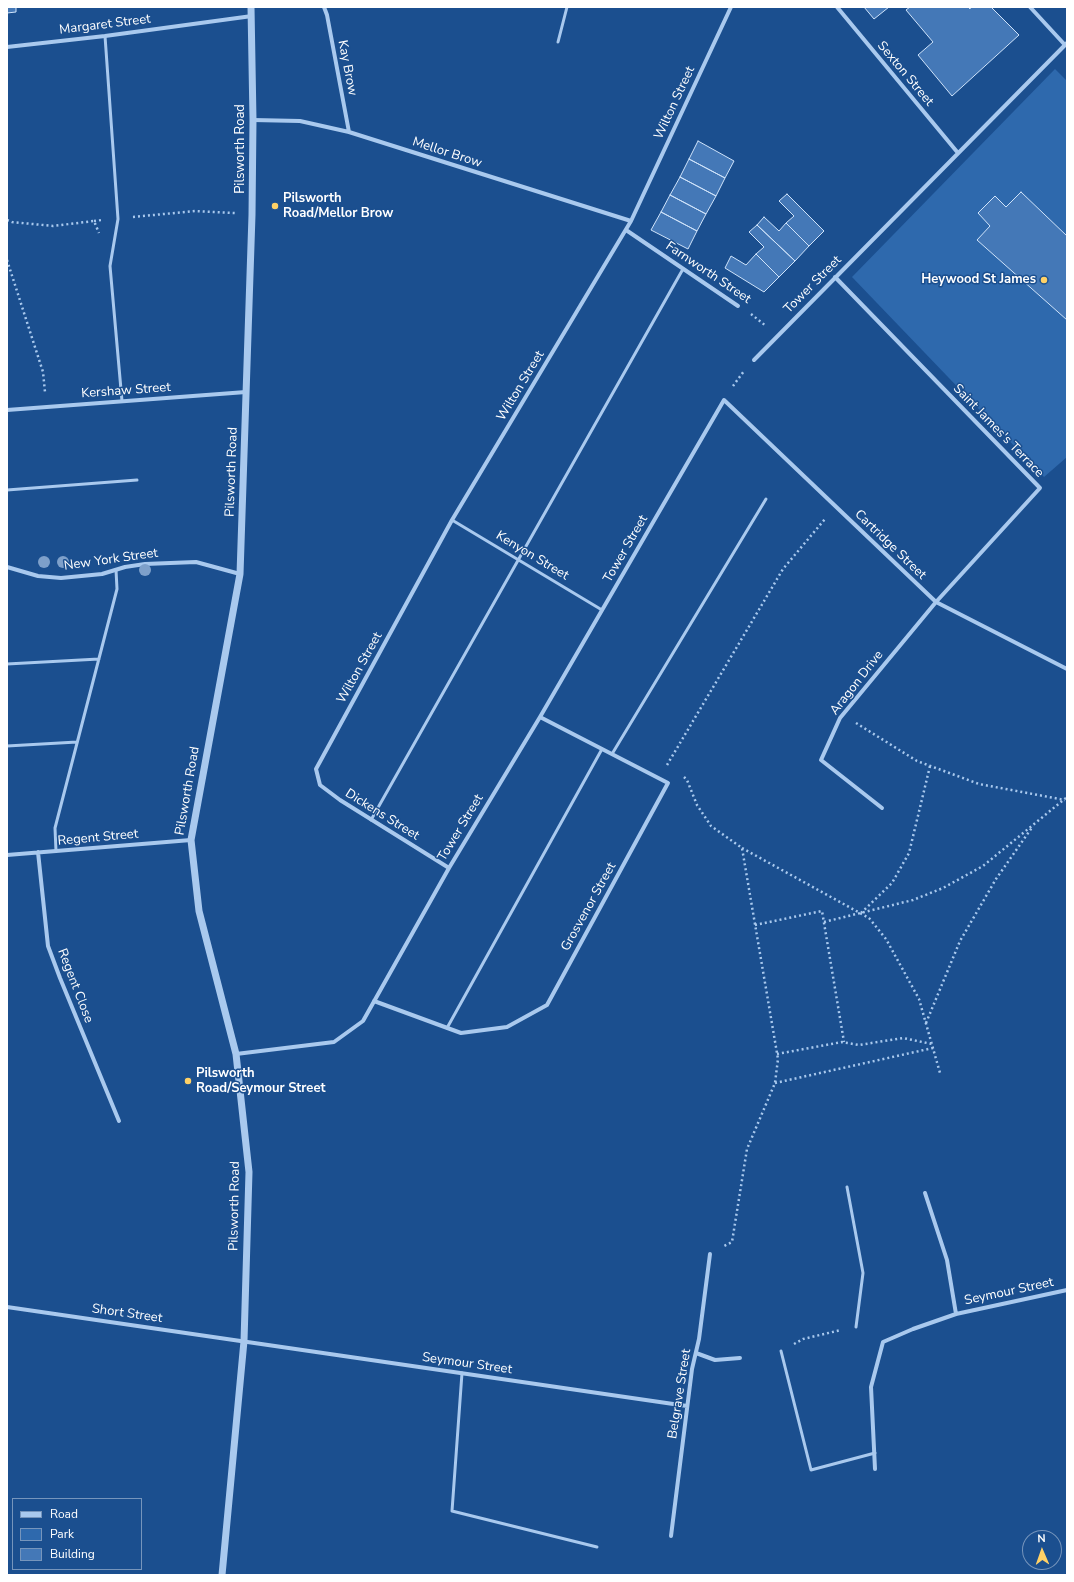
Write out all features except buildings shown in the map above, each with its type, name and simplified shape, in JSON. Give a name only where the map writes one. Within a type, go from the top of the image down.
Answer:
[{"type":"street","name":"Pilsworth Road","points":[[222,1575],[244,1341],[249,1172],[236,1054],[199,911],[191,840],[240,574],[252,215],[253,120],[251,7]]},
{"type":"street","name":"Kay Brow","points":[[324,7],[327,14],[349,132]]},
{"type":"street","name":"Wilton Street","points":[[316,769],[452,520],[631,221],[730,7]]},
{"type":"street","name":"Sexton Street","points":[[837,7],[958,153]]},
{"type":"street","points":[[1030,7],[1066,44]]},
{"type":"street","name":"Margaret Street","points":[[7,47],[105,36],[252,16]]},
{"type":"street","name":"Tower Street","points":[[754,360],[1066,44]]},
{"type":"street","name":"Mellor Brow","points":[[253,120],[300,121],[349,132],[631,221]]},
{"type":"street","name":"Farnworth Street","points":[[626,230],[738,306]]},
{"type":"street","name":"Saint James's Terrace","points":[[835,277],[1040,488],[936,602]]},
{"type":"street","name":"Kershaw Street","points":[[7,410],[246,392]]},
{"type":"street","name":"Tower Street","points":[[236,1054],[334,1042],[363,1021],[449,868],[540,717],[724,400]]},
{"type":"street","name":"Cartridge Street","points":[[724,400],[936,602],[1067,669]]},
{"type":"street","name":"New York Street","points":[[7,567],[38,576],[61,578],[102,574],[125,567],[145,564],[196,562],[240,574]]},
{"type":"street","name":"Aragon Drive","points":[[882,808],[821,760],[840,718],[936,602]]},
{"type":"street","points":[[540,717],[668,783]]},
{"type":"street","name":"Dickens Street","points":[[316,769],[320,785],[340,800],[449,868]]},
{"type":"street","name":"Grosvenor Street","points":[[374,1001],[461,1033],[507,1027],[547,1005],[668,783]]},
{"type":"street","name":"Regent Street","points":[[7,855],[191,840]]},
{"type":"street","name":"Regent Close","points":[[38,852],[48,946],[119,1121]]},
{"type":"street","points":[[925,1193],[948,1260],[956,1314]]},
{"type":"street","name":"Belgrave Street","points":[[671,1536],[692,1369],[699,1339],[710,1254]]},
{"type":"street","name":"Seymour Street","points":[[875,1453],[871,1387],[883,1342],[912,1328],[956,1314],[1067,1290]]},
{"type":"street","name":"Short Street","points":[[7,1307],[244,1341]]},
{"type":"street","name":"Seymour Street","points":[[244,1341],[687,1406]]},
{"type":"street","points":[[696,1353],[715,1360],[740,1358]]},
{"type":"street","points":[[875,1453],[875,1469]]},
{"type":"lane","points":[[558,42],[567,7]]},
{"type":"lane","points":[[105,36],[118,219],[110,266],[122,401]]},
{"type":"lane","points":[[371,820],[683,269]]},
{"type":"lane","points":[[7,490],[137,480]]},
{"type":"lane","points":[[612,754],[766,499]]},
{"type":"lane","name":"Kenyon Street","points":[[452,520],[602,610]]},
{"type":"lane","points":[[56,851],[55,828],[117,589],[116,570]]},
{"type":"lane","points":[[7,664],[99,659]]},
{"type":"lane","points":[[7,746],[77,742]]},
{"type":"lane","points":[[447,1028],[602,749]]},
{"type":"lane","points":[[847,1187],[863,1274],[856,1327]]},
{"type":"lane","points":[[781,1351],[811,1470],[875,1453]]},
{"type":"lane","points":[[462,1373],[452,1511],[597,1547]]},
{"type":"path","points":[[7,220],[12,222],[53,226],[195,211],[252,215]]},
{"type":"path","points":[[94,221],[100,236]]},
{"type":"path","points":[[7,260],[44,372],[46,407]]},
{"type":"path","name":"Farnworth Street","points":[[738,306],[753,315],[777,336]]},
{"type":"path","points":[[724,400],[737,378],[754,360]]},
{"type":"path","points":[[668,783],[664,770],[783,569],[836,507]]},
{"type":"path","points":[[844,714],[860,726],[917,761],[930,766],[979,784],[1066,799]]},
{"type":"path","points":[[668,764],[672,768]]},
{"type":"path","points":[[860,913],[892,884],[909,853],[930,766]]},
{"type":"path","points":[[682,776],[687,780],[697,805],[711,826],[742,848],[869,918],[886,939],[919,999],[940,1073]]},
{"type":"path","points":[[824,922],[913,900],[943,888],[983,866],[1066,799]]},
{"type":"path","points":[[926,1023],[960,941],[996,879],[1036,823]]},
{"type":"path","points":[[710,1254],[732,1242],[747,1149],[775,1083],[777,1054],[742,848]]},
{"type":"path","points":[[755,925],[822,911],[844,1042]]},
{"type":"path","points":[[777,1054],[844,1042],[859,1045],[903,1038],[932,1044]]},
{"type":"path","points":[[775,1083],[934,1048]]},
{"type":"path","points":[[781,1351],[803,1339],[856,1327]]},
{"type":"green space","points":[[1055,69],[1067,81],[1067,457],[1044,477],[852,277]]},
{"type":"place","name":"Pilsworth Road/Mellor Brow","points":[[275,206]]},
{"type":"place","name":"Heywood St James","points":[[1044,280]]},
{"type":"place","name":"Pilsworth Road/Seymour Street","points":[[188,1081]]}]
